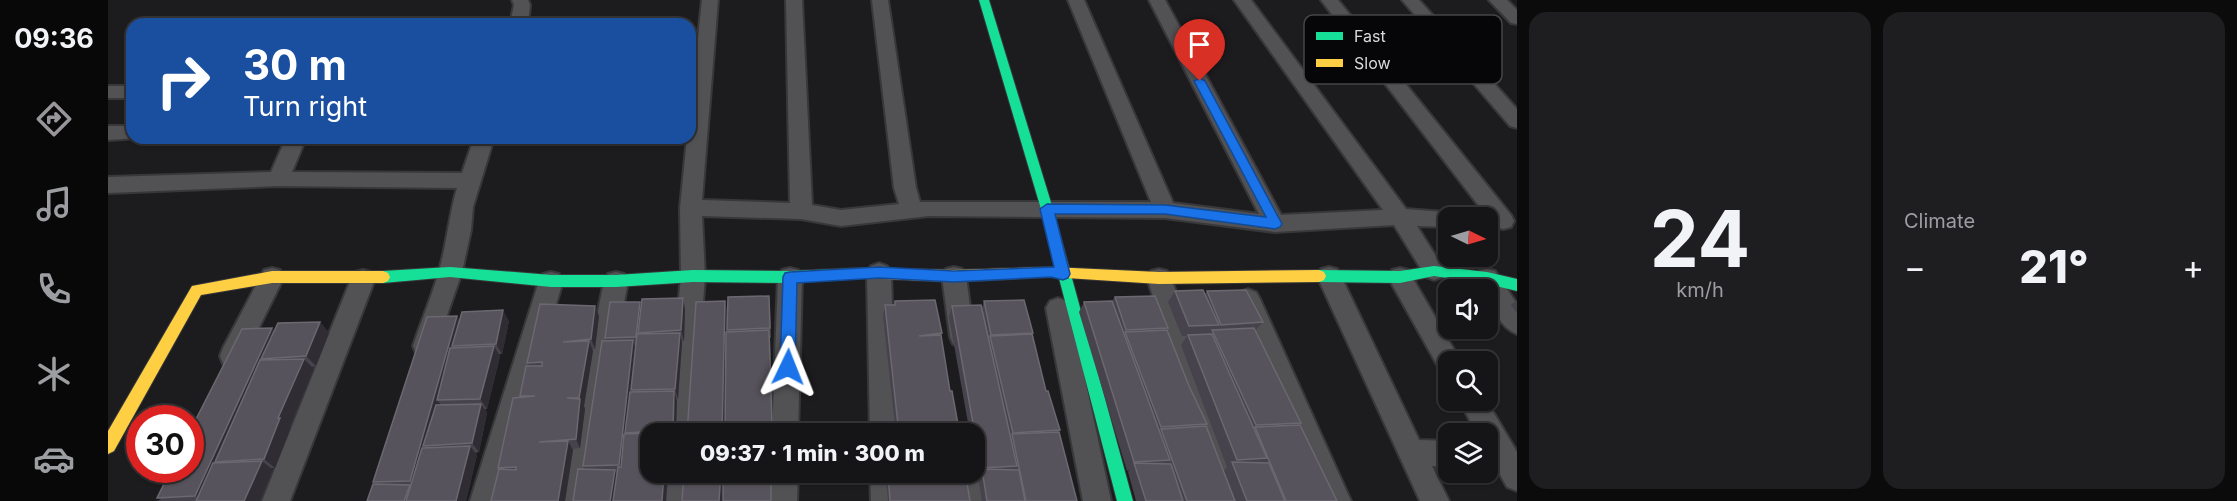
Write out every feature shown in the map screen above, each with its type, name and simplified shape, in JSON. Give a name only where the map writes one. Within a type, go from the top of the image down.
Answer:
[{"type":"street","points":[[520,0],[522,5],[520,18]]},
{"type":"street","points":[[681,423],[693,276],[691,208],[710,0]]},
{"type":"street","points":[[794,0],[801,211]]},
{"type":"street","points":[[880,0],[905,188],[912,211]]},
{"type":"street","points":[[984,0],[1047,209],[1097,501]]},
{"type":"street","points":[[1076,0],[1165,210]]},
{"type":"street","points":[[1156,0],[1275,224]]},
{"type":"street","points":[[1242,0],[1400,218],[1434,271]]},
{"type":"street","points":[[1329,0],[1341,15]]},
{"type":"street","points":[[1410,0],[1423,15]]},
{"type":"street","points":[[1497,0],[1517,19]]},
{"type":"street","points":[[1395,84],[1503,221]]},
{"type":"street","points":[[1484,84],[1517,121]]},
{"type":"street","points":[[109,94],[126,93]]},
{"type":"street","points":[[108,133],[126,132]]},
{"type":"street","points":[[278,179],[293,144]]},
{"type":"street","points":[[417,370],[450,272],[469,181],[482,144]]},
{"type":"street","points":[[108,185],[278,179],[469,181]]},
{"type":"street","points":[[691,208],[801,211],[841,218],[929,208],[1165,210],[1275,224],[1400,218],[1438,219]]},
{"type":"street","points":[[108,446],[197,290],[272,277],[363,279],[450,272],[551,281],[616,281],[693,276],[790,277],[879,272],[954,276],[1057,273],[1159,278],[1400,277],[1434,271],[1487,278],[1517,285]]},
{"type":"street","points":[[879,272],[883,423]]},
{"type":"street","points":[[1057,273],[1125,501]]},
{"type":"street","points":[[954,276],[964,355]]},
{"type":"street","points":[[1238,276],[1337,501]]},
{"type":"street","points":[[1329,276],[1410,453],[1435,501]]},
{"type":"street","points":[[223,373],[272,277]]},
{"type":"street","points":[[785,423],[790,277]]},
{"type":"street","points":[[1400,277],[1443,351]]},
{"type":"street","points":[[1159,278],[1234,501]]},
{"type":"street","points":[[1487,278],[1517,324]]},
{"type":"street","points":[[276,501],[363,279]]},
{"type":"street","points":[[484,501],[551,281]]},
{"type":"street","points":[[574,501],[616,281]]},
{"type":"street","points":[[1478,411],[1517,478]]},
{"type":"street","points":[[1410,453],[1438,454]]},
{"type":"street","points":[[675,501],[676,483]]},
{"type":"street","points":[[783,501],[784,483]]},
{"type":"street","points":[[884,483],[885,501]]},
{"type":"street","points":[[980,483],[982,501]]},
{"type":"building","points":[[1203,290],[1219,325],[1189,326],[1175,291]]},
{"type":"building","points":[[1246,290],[1263,322],[1221,325],[1207,291]]},
{"type":"building","points":[[769,296],[770,328],[727,330],[728,297]]},
{"type":"building","points":[[1155,296],[1168,328],[1126,330],[1115,297]]},
{"type":"building","points":[[683,298],[681,330],[638,333],[642,299]]},
{"type":"building","points":[[935,300],[942,333],[919,336],[941,335],[958,423],[898,423],[885,305],[895,305],[895,301]]},
{"type":"building","points":[[1024,300],[1033,333],[991,335],[984,301]]},
{"type":"building","points":[[725,301],[722,423],[688,423],[696,302]]},
{"type":"building","points":[[1112,301],[1170,460],[1134,462],[1084,302]]},
{"type":"building","points":[[610,302],[640,302],[636,337],[605,338]]},
{"type":"building","points":[[540,304],[595,306],[591,339],[563,342],[589,341],[579,398],[567,398],[580,399],[576,439],[539,442],[568,441],[558,501],[491,501],[499,469],[516,470],[516,467],[498,468],[513,398],[535,396],[520,396],[526,366],[542,366],[542,362],[527,363]]},
{"type":"building","points":[[981,305],[1017,466],[985,468],[985,423],[973,423],[952,306]]},
{"type":"building","points":[[503,310],[496,344],[452,346],[462,312]]},
{"type":"building","points":[[457,316],[410,481],[373,482],[427,317]]},
{"type":"building","points":[[320,322],[306,356],[261,359],[278,323]]},
{"type":"building","points":[[272,328],[204,476],[203,405],[242,329]]},
{"type":"building","points":[[1254,328],[1301,423],[1256,425],[1212,330]]},
{"type":"building","points":[[769,330],[772,423],[725,423],[726,332]]},
{"type":"building","points":[[1167,330],[1207,424],[1161,427],[1125,332]]},
{"type":"building","points":[[680,333],[675,389],[631,390],[637,334]]},
{"type":"building","points":[[1032,334],[1046,391],[1048,391],[1060,430],[1013,433],[990,336]]},
{"type":"building","points":[[1212,334],[1267,458],[1237,460],[1188,335]]},
{"type":"building","points":[[633,340],[619,465],[583,466],[602,341]]},
{"type":"building","points":[[494,346],[480,399],[437,400],[450,348]]},
{"type":"building","points":[[304,359],[278,418],[280,418],[264,459],[215,462],[260,360]]},
{"type":"building","points":[[674,391],[673,423],[640,423],[640,432],[625,433],[630,392]]},
{"type":"building","points":[[481,404],[472,443],[423,446],[436,405]]},
{"type":"building","points":[[1300,425],[1337,501],[1286,501],[1255,427]]},
{"type":"building","points":[[1206,426],[1235,501],[1187,501],[1161,429]]},
{"type":"building","points":[[1059,432],[1077,501],[1026,501],[1012,434]]},
{"type":"building","points":[[640,433],[640,483],[663,483],[662,501],[613,501],[618,467],[621,467],[624,434]]},
{"type":"building","points":[[470,446],[456,501],[406,501],[422,448]]},
{"type":"building","points":[[262,461],[244,501],[196,501],[213,463]]},
{"type":"building","points":[[1232,462],[1269,463],[1285,501],[1247,501]]},
{"type":"building","points":[[1134,463],[1171,464],[1183,501],[1146,501]]},
{"type":"building","points":[[578,469],[615,470],[610,501],[573,501]]},
{"type":"building","points":[[985,469],[1019,470],[1025,501],[987,501]]},
{"type":"building","points":[[164,483],[201,483],[195,496],[157,498]]},
{"type":"building","points":[[683,483],[720,483],[719,501],[682,501]]},
{"type":"building","points":[[723,483],[771,483],[771,501],[723,501]]},
{"type":"building","points":[[889,483],[967,483],[970,501],[890,501]]},
{"type":"building","points":[[373,484],[410,485],[404,501],[367,501]]},
{"type":"traffic: fast","points":[[984,0],[1047,209],[1125,501]]},
{"type":"traffic: fast","points":[[1319,276],[1400,277],[1434,271],[1487,278],[1517,285]]},
{"type":"traffic: fast","points":[[383,277],[450,272],[551,281],[616,281],[693,276],[790,277],[862,273]]},
{"type":"traffic: slow","points":[[862,273],[954,276],[1051,272],[1159,278],[1319,276]]},
{"type":"traffic: slow","points":[[108,446],[197,290],[272,277],[383,277]]},
{"type":"route","points":[[788,367],[790,277],[879,272],[954,276],[1051,272],[1063,274],[1047,209],[1165,210],[1275,224],[1200,81]]}]
